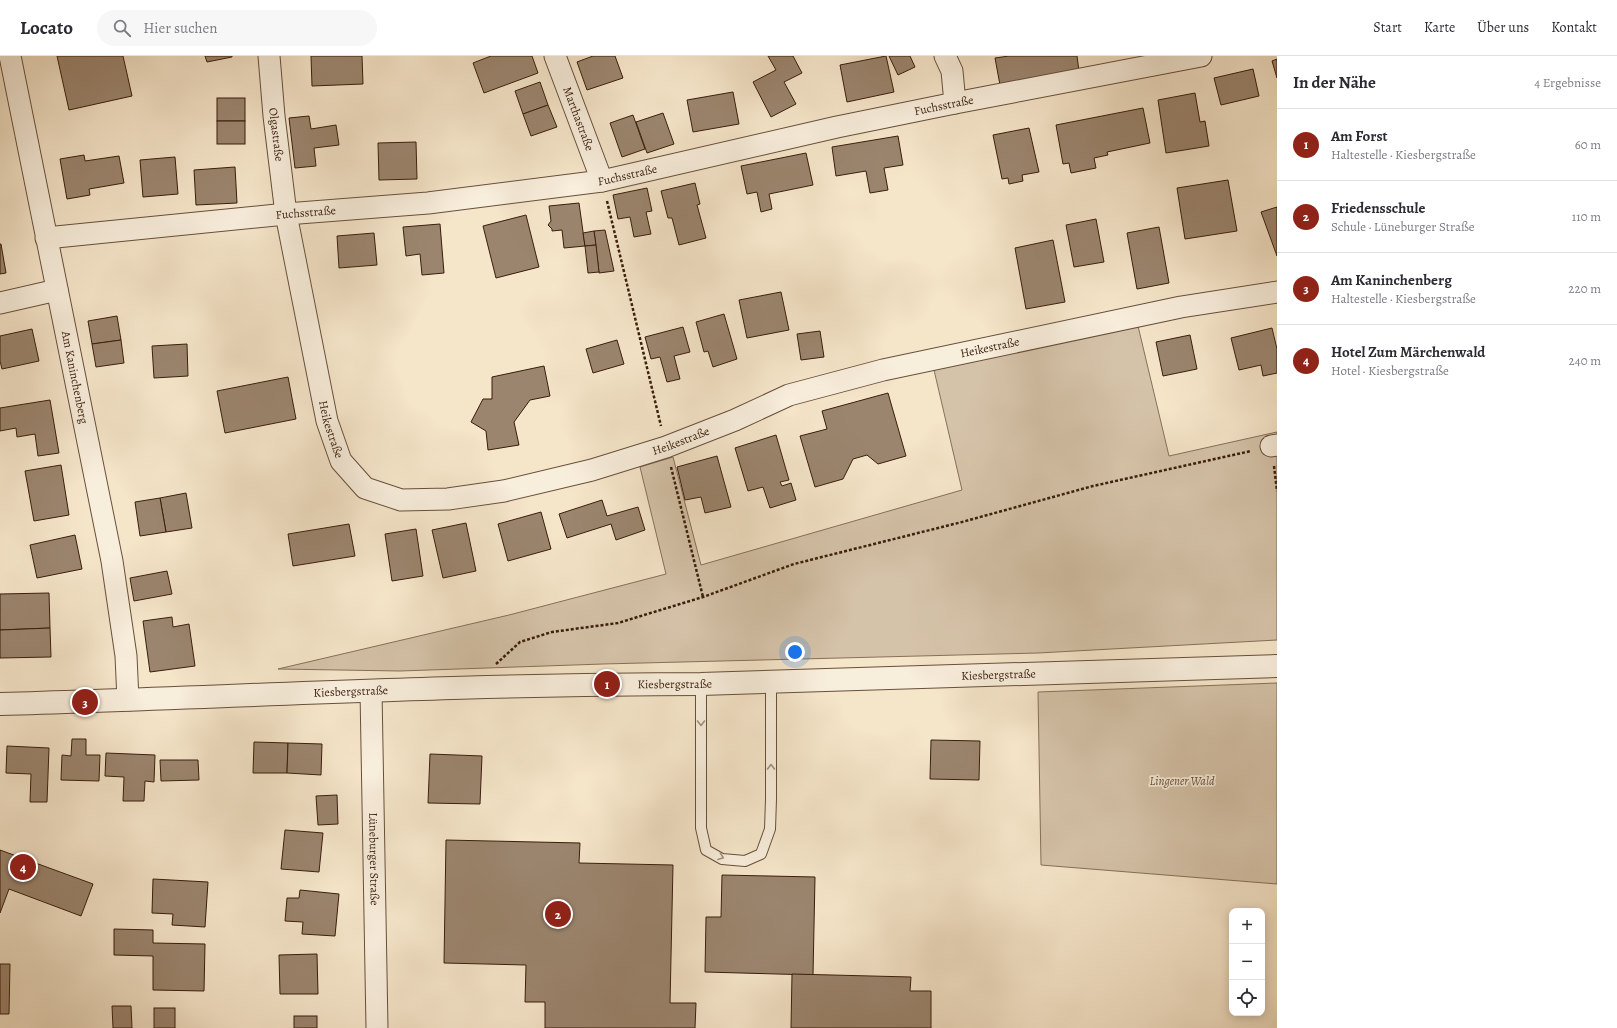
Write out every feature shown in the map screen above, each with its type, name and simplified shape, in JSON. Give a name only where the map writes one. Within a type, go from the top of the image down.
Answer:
[{"type":"street","name":"Am Kaninchenberg","points":[[10,56],[112,561],[126,656],[128,700]]},
{"type":"street","name":"Olgastraße","points":[[269,56],[274,116],[286,214]]},
{"type":"street","name":"Marthastraße","points":[[555,56],[602,181]]},
{"type":"street","points":[[945,56],[952,72],[955,103]]},
{"type":"street","name":"Fuchsstraße","points":[[46,238],[286,214],[428,203],[602,181],[837,127],[1201,56]]},
{"type":"street","name":"Heikestraße","points":[[286,214],[326,421],[341,461],[366,488],[401,500],[448,499],[504,491],[584,472],[666,447],[735,420],[789,395],[883,370],[1181,307],[1277,292]]},
{"type":"street","points":[[0,303],[57,290]]},
{"type":"street","name":"Kiesbergstraße","points":[[0,704],[371,691],[607,684],[702,684],[1277,666]]},
{"type":"street","name":"Lüneburger Straße","points":[[371,691],[377,1028]]},
{"type":"lane","points":[[702,684],[701,828],[706,850],[722,859],[745,861],[761,854],[770,829],[771,681]]},
{"type":"path","points":[[602,181],[704,597]]},
{"type":"path","points":[[494,667],[520,642],[552,632],[618,622],[704,597],[794,564],[962,522],[1093,486],[1274,446]]},
{"type":"green space","points":[[1138,326],[1169,456],[1277,432],[1277,640],[1038,653],[603,664],[400,671],[278,669],[509,615],[666,574],[640,467],[673,457],[701,565],[962,490],[934,370]]},
{"type":"green space","name":"Lingener Wald","points":[[1277,683],[1277,884],[1041,865],[1038,692]]},
{"type":"building","points":[[57,56],[123,56],[132,96],[69,110]]},
{"type":"building","points":[[205,56],[232,56],[232,57],[207,62]]},
{"type":"building","points":[[311,56],[362,56],[363,84],[312,86]]},
{"type":"building","points":[[491,56],[532,56],[538,73],[484,93],[473,63]]},
{"type":"building","points":[[593,56],[615,56],[623,78],[587,90],[577,62]]},
{"type":"building","points":[[768,56],[793,56],[802,73],[784,82],[796,104],[771,117],[753,82],[776,70]]},
{"type":"building","points":[[886,56],[894,92],[847,102],[840,65]]},
{"type":"building","points":[[889,56],[910,56],[915,67],[898,75]]},
{"type":"building","points":[[1009,56],[1077,56],[1079,71],[1000,85],[995,58]]},
{"type":"building","points":[[1277,59],[1277,78],[1272,61]]},
{"type":"building","points":[[1253,69],[1259,96],[1221,105],[1214,78]]},
{"type":"building","points":[[540,82],[548,105],[523,114],[515,91]]},
{"type":"building","points":[[733,92],[739,124],[693,132],[687,100]]},
{"type":"building","points":[[1195,93],[1200,122],[1205,121],[1209,146],[1166,153],[1158,100]]},
{"type":"building","points":[[217,98],[245,98],[245,121],[217,121]]},
{"type":"building","points":[[548,105],[557,127],[531,136],[523,114]]},
{"type":"building","points":[[1143,108],[1150,143],[1107,152],[1108,155],[1094,158],[1096,168],[1071,173],[1069,163],[1063,164],[1056,125]]},
{"type":"building","points":[[663,113],[674,144],[647,153],[636,122]]},
{"type":"building","points":[[633,115],[645,149],[622,157],[610,123]]},
{"type":"building","points":[[309,116],[311,129],[336,125],[339,145],[314,148],[316,166],[295,168],[289,118]]},
{"type":"building","points":[[217,121],[245,121],[245,144],[217,144]]},
{"type":"building","points":[[1029,128],[1039,172],[1022,175],[1023,181],[1009,184],[1008,178],[1002,179],[993,135]]},
{"type":"building","points":[[898,136],[903,165],[884,168],[888,190],[870,193],[866,171],[836,176],[832,147]]},
{"type":"building","points":[[416,142],[417,179],[379,180],[378,143]]},
{"type":"building","points":[[806,153],[813,185],[769,194],[772,209],[761,212],[757,192],[747,194],[741,166]]},
{"type":"building","points":[[84,155],[85,161],[119,156],[124,183],[89,189],[90,195],[67,199],[60,159]]},
{"type":"building","points":[[175,157],[178,194],[143,197],[140,160]]},
{"type":"building","points":[[235,167],[237,203],[196,205],[194,170]]},
{"type":"building","points":[[1228,180],[1237,231],[1185,239],[1177,188]]},
{"type":"building","points":[[695,183],[700,204],[697,205],[706,238],[679,245],[672,218],[668,218],[661,191]]},
{"type":"building","points":[[647,188],[652,211],[646,212],[651,234],[634,237],[630,217],[618,219],[613,195]]},
{"type":"building","points":[[579,203],[585,246],[564,248],[562,230],[552,231],[548,225],[551,221],[549,206]]},
{"type":"building","points":[[1277,207],[1277,256],[1261,212]]},
{"type":"building","points":[[526,215],[539,267],[496,278],[483,226]]},
{"type":"building","points":[[1096,219],[1104,262],[1074,267],[1066,225]]},
{"type":"building","points":[[440,224],[444,273],[422,275],[420,254],[406,256],[403,227]]},
{"type":"building","points":[[1159,227],[1169,283],[1137,289],[1127,233]]},
{"type":"building","points":[[605,230],[614,271],[599,273],[594,231]]},
{"type":"building","points":[[594,231],[596,245],[585,246],[583,233]]},
{"type":"building","points":[[374,233],[377,265],[339,268],[337,236]]},
{"type":"building","points":[[1053,240],[1065,302],[1026,309],[1015,248]]},
{"type":"building","points":[[0,244],[6,273],[0,274]]},
{"type":"building","points":[[596,245],[599,272],[588,273],[585,246]]},
{"type":"building","points":[[781,292],[789,330],[747,338],[739,300]]},
{"type":"building","points":[[724,314],[737,359],[713,367],[708,351],[704,352],[696,322]]},
{"type":"building","points":[[117,316],[121,340],[92,344],[88,321]]},
{"type":"building","points":[[683,327],[690,352],[674,356],[680,379],[667,382],[660,357],[651,359],[645,337]]},
{"type":"building","points":[[1272,328],[1277,349],[1277,373],[1263,376],[1261,365],[1239,370],[1231,338]]},
{"type":"building","points":[[32,329],[39,361],[2,369],[0,361],[0,336]]},
{"type":"building","points":[[820,331],[824,357],[801,360],[797,334]]},
{"type":"building","points":[[1190,335],[1197,369],[1163,376],[1156,342]]},
{"type":"building","points":[[121,340],[124,363],[96,367],[92,344]]},
{"type":"building","points":[[617,340],[624,364],[593,373],[586,349]]},
{"type":"building","points":[[187,344],[188,376],[154,378],[152,346]]},
{"type":"building","points":[[544,366],[550,396],[530,400],[514,422],[519,445],[488,450],[486,431],[471,422],[483,399],[492,399],[492,377]]},
{"type":"building","points":[[288,377],[296,419],[225,433],[217,391]]},
{"type":"building","points":[[888,393],[906,456],[878,464],[867,455],[853,459],[843,479],[815,487],[800,436],[827,429],[822,411]]},
{"type":"building","points":[[50,400],[59,453],[38,456],[35,434],[17,437],[16,428],[0,431],[0,408]]},
{"type":"building","points":[[776,435],[789,480],[780,482],[782,486],[791,483],[796,500],[770,508],[763,487],[748,491],[735,448]]},
{"type":"building","points":[[717,456],[731,507],[705,513],[701,497],[685,500],[677,467]]},
{"type":"building","points":[[61,465],[69,515],[34,521],[25,471]]},
{"type":"building","points":[[186,493],[192,528],[166,532],[160,498]]},
{"type":"building","points":[[160,498],[166,532],[140,536],[135,502]]},
{"type":"building","points":[[602,500],[607,516],[638,507],[645,530],[616,540],[611,524],[567,538],[559,514]]},
{"type":"building","points":[[541,512],[551,549],[508,561],[498,524]]},
{"type":"building","points":[[466,523],[476,571],[443,578],[432,530]]},
{"type":"building","points":[[349,524],[355,556],[293,566],[288,534]]},
{"type":"building","points":[[416,529],[423,576],[392,581],[385,534]]},
{"type":"building","points":[[75,535],[82,569],[37,578],[30,545]]},
{"type":"building","points":[[167,571],[172,594],[134,601],[130,578]]},
{"type":"building","points":[[49,593],[50,628],[0,630],[0,594]]},
{"type":"building","points":[[172,617],[173,627],[189,624],[195,666],[150,672],[143,621]]},
{"type":"building","points":[[50,628],[51,657],[0,658],[0,630]]},
{"type":"building","points":[[72,739],[86,739],[86,755],[100,755],[99,781],[61,780],[62,755],[71,756]]},
{"type":"building","points":[[931,740],[980,741],[979,780],[930,779]]},
{"type":"building","points":[[254,742],[288,743],[287,773],[253,773]]},
{"type":"building","points":[[288,743],[322,744],[321,775],[287,773]]},
{"type":"building","points":[[7,746],[49,748],[47,802],[30,802],[31,774],[6,773]]},
{"type":"building","points":[[106,753],[155,755],[154,782],[145,781],[144,801],[123,801],[124,777],[105,776]]},
{"type":"building","points":[[430,754],[482,756],[480,804],[428,803]]},
{"type":"building","points":[[160,760],[198,760],[199,780],[161,781]]},
{"type":"building","points":[[337,795],[338,824],[318,825],[316,796]]},
{"type":"building","points":[[285,830],[323,833],[319,872],[281,869]]},
{"type":"building","points":[[446,840],[580,843],[579,863],[673,865],[670,1003],[696,1003],[695,1028],[545,1028],[545,1002],[525,1002],[526,965],[444,963]]},
{"type":"building","points":[[0,850],[93,884],[81,916],[9,889],[0,913]]},
{"type":"building","points":[[722,875],[815,877],[813,975],[705,972],[706,917],[721,917]]},
{"type":"building","points":[[153,879],[208,882],[205,927],[172,925],[173,914],[152,913]]},
{"type":"building","points":[[300,890],[339,894],[335,936],[302,934],[303,922],[285,921],[287,898],[299,898]]},
{"type":"building","points":[[114,929],[153,930],[153,943],[205,944],[204,991],[153,990],[153,956],[114,955]]},
{"type":"building","points":[[317,954],[318,994],[280,994],[279,955]]},
{"type":"building","points":[[0,964],[10,964],[9,1014],[0,1014]]},
{"type":"building","points":[[792,974],[911,977],[910,991],[931,991],[931,1028],[791,1028]]},
{"type":"building","points":[[112,1006],[131,1006],[132,1028],[113,1028]]},
{"type":"building","points":[[154,1008],[175,1008],[175,1028],[154,1028]]},
{"type":"building","points":[[294,1016],[317,1016],[317,1028],[294,1028]]},
{"type":"place","name":"Am Forst","points":[[607,684]]},
{"type":"place","name":"Am Kaninchenberg","points":[[85,702]]},
{"type":"place","name":"Hotel Zum Märchenwald","points":[[23,867]]},
{"type":"place","name":"Friedensschule","points":[[558,914]]}]
